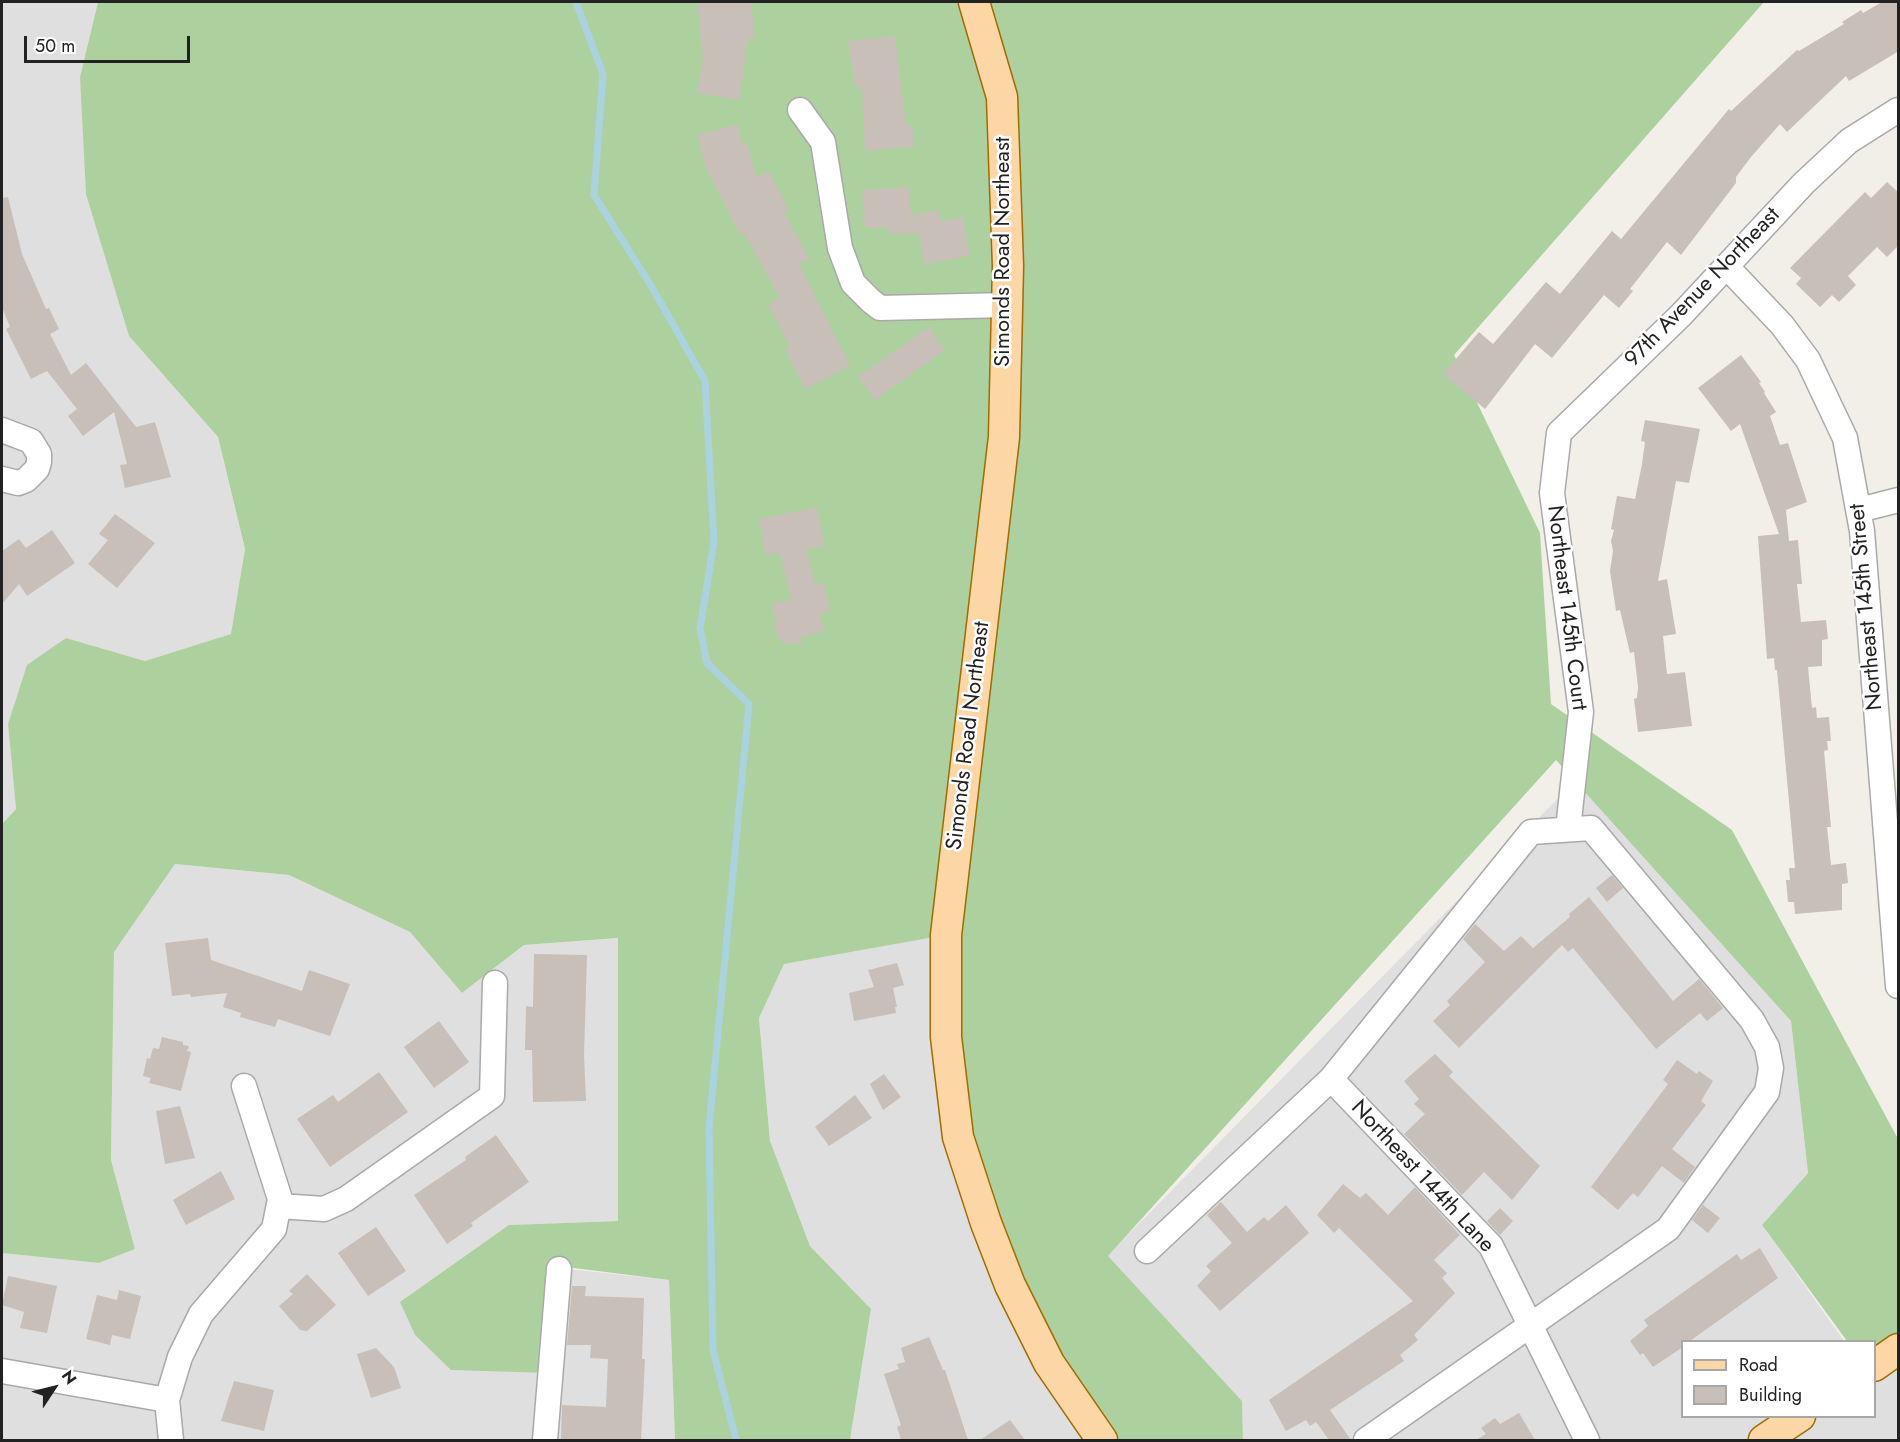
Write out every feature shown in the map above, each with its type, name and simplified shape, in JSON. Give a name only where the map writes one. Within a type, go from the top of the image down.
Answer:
[{"type":"main road","name":"Simonds Road Northeast","points":[[974,2],[1002,97],[1007,305],[1004,437],[946,935],[946,1037],[958,1137],[986,1223],[1010,1285],[1049,1363],[1102,1440]]},
{"type":"main road","points":[[1876,1365],[1899,1349]]},
{"type":"main road","points":[[1764,1440],[1797,1418]]},
{"type":"street","points":[[800,110],[823,142],[840,248],[853,283],[870,301],[880,308],[1007,305]]},
{"type":"street","name":"97th Avenue Northeast","points":[[1552,493],[1559,433],[1728,267],[1804,183],[1849,141],[1899,110]]},
{"type":"street","name":"Northeast 145th Street","points":[[1728,267],[1782,325],[1808,360],[1845,438],[1859,510],[1891,786],[1899,986]]},
{"type":"street","points":[[2,430],[31,441],[36,447],[39,462],[32,476],[26,480],[18,483],[2,479]]},
{"type":"street","name":"Northeast 145th Court","points":[[1552,493],[1581,711],[1569,829]]},
{"type":"street","points":[[1859,510],[1899,500]]},
{"type":"street","points":[[1147,1251],[1331,1079],[1531,832],[1591,828],[1752,1020],[1767,1047],[1771,1068],[1767,1092],[1668,1229],[1530,1323],[1366,1440]]},
{"type":"street","points":[[279,1206],[324,1209],[346,1199],[492,1096],[495,983]]},
{"type":"street","name":"Northeast 144th Lane","points":[[1331,1079],[1491,1246],[1587,1440]]},
{"type":"street","points":[[171,1440],[167,1400],[180,1357],[201,1314],[274,1229],[279,1206],[280,1199],[244,1086]]},
{"type":"street","points":[[545,1440],[558,1269]]},
{"type":"street","points":[[2,1371],[167,1400]]},
{"type":"shaded area","points":[[2,2],[98,2],[80,77],[129,336],[218,437],[245,549],[232,634],[145,661],[66,638],[8,724],[16,809],[2,824]]},
{"type":"shaded area","points":[[1578,778],[1791,1021],[1808,1173],[1762,1225],[1843,1340],[1681,1340],[1681,1418],[1876,1418],[1876,1365],[1898,1349],[1898,1440],[1243,1440],[1242,1401],[1107,1256]]},
{"type":"shaded area","points":[[175,864],[289,875],[410,932],[462,993],[524,945],[619,938],[619,1221],[509,1225],[560,1268],[669,1280],[675,1440],[2,1440],[2,1253],[98,1263],[135,1249],[111,1160],[114,952]]},
{"type":"shaded area","points":[[946,935],[1096,1440],[850,1440],[871,1309],[810,1246],[770,1141],[759,1018],[784,964]]},
{"type":"green space","points":[[98,2],[1764,2],[1454,355],[1540,533],[1551,704],[1732,830],[1898,1139],[1898,1349],[1876,1365],[1876,1340],[1846,1340],[1762,1225],[1808,1173],[1791,1021],[1556,760],[1108,1256],[1242,1401],[1243,1440],[1108,1440],[1049,1363],[958,1137],[946,935],[784,964],[759,1018],[770,1141],[810,1246],[871,1309],[850,1440],[675,1440],[669,1280],[558,1266],[550,1373],[451,1370],[415,1335],[400,1302],[509,1225],[618,1221],[618,938],[524,945],[462,993],[410,932],[289,875],[175,864],[114,952],[111,1160],[135,1249],[99,1263],[2,1253],[2,824],[16,809],[8,724],[27,665],[66,638],[145,661],[231,634],[245,549],[218,437],[129,336],[86,194],[80,77]]},
{"type":"building","points":[[697,2],[751,2],[755,38],[748,39],[739,100],[697,93],[703,61]]},
{"type":"building","points":[[1882,2],[1899,2],[1899,51],[1849,81],[1846,76],[1787,132],[1780,124],[1751,157],[1736,177],[1736,183],[1681,255],[1667,242],[1630,289],[1633,291],[1619,308],[1604,295],[1552,358],[1535,344],[1485,409],[1443,374],[1479,332],[1493,344],[1546,282],[1560,294],[1612,231],[1621,239],[1729,109],[1731,111],[1797,50],[1799,51],[1844,24],[1842,22],[1861,10],[1863,13]]},
{"type":"building","points":[[895,36],[906,126],[912,125],[914,147],[865,151],[862,87],[855,87],[848,41]]},
{"type":"building","points":[[737,124],[742,144],[747,143],[756,177],[769,171],[789,210],[784,212],[809,258],[799,264],[850,366],[805,389],[785,350],[790,348],[768,304],[780,298],[744,233],[740,235],[708,175],[697,135]]},
{"type":"building","points":[[1887,182],[1899,193],[1899,245],[1887,257],[1877,247],[1848,276],[1856,285],[1839,302],[1832,295],[1820,307],[1796,284],[1801,278],[1790,268],[1865,192],[1871,198]]},
{"type":"building","points":[[909,187],[911,215],[939,210],[941,221],[963,217],[970,256],[924,264],[919,233],[889,234],[888,227],[865,228],[862,190]]},
{"type":"building","points":[[8,197],[22,254],[46,309],[49,308],[59,329],[50,334],[71,375],[86,363],[136,427],[155,422],[171,477],[125,488],[120,465],[127,464],[114,412],[83,436],[68,416],[77,409],[47,371],[31,379],[6,329],[10,327],[2,307],[2,198]]},
{"type":"building","points":[[929,327],[945,350],[875,400],[858,377]]},
{"type":"building","points":[[1741,355],[1761,382],[1759,383],[1776,412],[1770,416],[1780,445],[1788,443],[1807,502],[1786,510],[1789,541],[1798,540],[1802,584],[1797,584],[1801,622],[1826,620],[1828,639],[1822,640],[1822,666],[1808,667],[1812,708],[1816,707],[1817,718],[1829,717],[1831,741],[1827,741],[1828,750],[1824,751],[1831,827],[1827,827],[1831,865],[1846,863],[1848,883],[1842,884],[1842,910],[1795,914],[1794,902],[1788,902],[1786,880],[1790,880],[1789,868],[1795,868],[1777,670],[1775,670],[1774,658],[1767,659],[1758,536],[1779,534],[1740,424],[1731,431],[1698,388]]},
{"type":"building","points":[[1645,420],[1700,429],[1689,483],[1676,481],[1658,581],[1667,579],[1676,634],[1663,636],[1667,674],[1685,672],[1692,726],[1638,732],[1634,699],[1637,698],[1638,687],[1634,652],[1630,653],[1620,610],[1616,611],[1610,571],[1613,551],[1611,541],[1614,530],[1611,529],[1617,496],[1635,499],[1645,442],[1641,441]]},
{"type":"building","points":[[817,507],[825,546],[807,549],[815,585],[824,583],[830,611],[820,613],[824,631],[801,637],[801,645],[782,643],[777,635],[772,603],[791,600],[780,553],[765,555],[759,519]]},
{"type":"building","points":[[115,514],[155,543],[117,588],[88,564],[108,540],[99,534]]},
{"type":"building","points":[[52,530],[75,563],[27,596],[19,584],[2,604],[2,551],[19,539],[26,548]]},
{"type":"building","points":[[1612,875],[1623,888],[1607,902],[1596,888]]},
{"type":"building","points":[[1589,897],[1673,1001],[1699,979],[1723,1008],[1707,1021],[1700,1013],[1656,1049],[1573,948],[1568,952],[1562,945],[1459,1048],[1433,1021],[1450,1005],[1447,1001],[1485,962],[1463,939],[1475,924],[1504,951],[1521,936],[1533,948],[1570,917],[1569,914]]},
{"type":"building","points":[[208,938],[211,960],[302,991],[309,970],[350,984],[330,1036],[278,1019],[275,1027],[240,1017],[241,1013],[223,1007],[227,993],[191,997],[190,994],[172,996],[165,943]]},
{"type":"building","points":[[534,954],[587,955],[584,1056],[586,1101],[533,1102],[532,1050],[525,1050],[526,1006],[533,1007]]},
{"type":"building","points":[[897,963],[904,985],[893,988],[896,1013],[854,1021],[849,993],[874,987],[868,970]]},
{"type":"building","points":[[439,1021],[469,1062],[434,1088],[404,1047]]},
{"type":"building","points":[[162,1037],[183,1042],[183,1045],[189,1046],[187,1051],[191,1052],[181,1091],[149,1083],[151,1078],[143,1076],[147,1058],[150,1059],[153,1048],[159,1049]]},
{"type":"building","points":[[1435,1054],[1453,1072],[1449,1076],[1540,1166],[1512,1200],[1484,1172],[1462,1195],[1404,1134],[1425,1114],[1414,1104],[1419,1099],[1404,1081]]},
{"type":"building","points":[[1677,1060],[1697,1074],[1699,1071],[1713,1081],[1701,1101],[1706,1105],[1672,1149],[1695,1167],[1684,1183],[1662,1166],[1638,1197],[1633,1193],[1618,1210],[1591,1187],[1668,1084],[1663,1080]]},
{"type":"building","points":[[379,1072],[408,1112],[330,1167],[297,1119],[333,1095],[338,1102]]},
{"type":"building","points":[[884,1074],[901,1097],[883,1110],[870,1084]]},
{"type":"building","points":[[855,1095],[872,1118],[829,1146],[815,1127]]},
{"type":"building","points":[[180,1106],[195,1158],[165,1164],[156,1111]]},
{"type":"building","points":[[496,1135],[529,1182],[471,1223],[473,1226],[447,1244],[414,1195],[466,1160],[465,1157]]},
{"type":"building","points":[[221,1171],[235,1199],[186,1225],[173,1200]]},
{"type":"building","points":[[1343,1184],[1360,1198],[1366,1193],[1388,1215],[1415,1187],[1460,1235],[1434,1260],[1447,1273],[1442,1278],[1455,1293],[1414,1335],[1418,1340],[1400,1355],[1404,1361],[1330,1410],[1351,1440],[1329,1440],[1316,1422],[1310,1426],[1306,1420],[1286,1431],[1269,1400],[1413,1301],[1339,1228],[1334,1233],[1317,1215]]},
{"type":"building","points":[[1221,1202],[1247,1232],[1264,1217],[1268,1221],[1286,1205],[1309,1233],[1220,1311],[1197,1286],[1211,1271],[1206,1266],[1232,1243],[1207,1215]]},
{"type":"building","points":[[1703,1205],[1720,1218],[1708,1233],[1692,1220]]},
{"type":"building","points":[[1500,1208],[1513,1221],[1500,1235],[1487,1221]]},
{"type":"building","points":[[376,1227],[406,1271],[368,1296],[338,1253]]},
{"type":"building","points":[[1760,1248],[1778,1278],[1691,1340],[1681,1340],[1681,1348],[1653,1367],[1643,1353],[1640,1355],[1630,1341],[1648,1326],[1644,1320],[1737,1254],[1741,1260]]},
{"type":"building","points":[[307,1274],[336,1305],[307,1331],[300,1330],[279,1306],[293,1294],[289,1291]]},
{"type":"building","points":[[8,1276],[57,1286],[47,1333],[20,1328],[24,1312],[2,1305]]},
{"type":"building","points":[[572,1286],[586,1286],[585,1296],[644,1298],[642,1359],[645,1359],[641,1440],[561,1440],[562,1405],[606,1407],[608,1359],[590,1358],[591,1345],[567,1345]]},
{"type":"building","points":[[119,1290],[141,1296],[130,1339],[112,1335],[110,1345],[86,1339],[97,1295],[117,1300]]},
{"type":"building","points":[[929,1337],[945,1370],[968,1440],[901,1440],[897,1427],[901,1425],[884,1374],[899,1369],[897,1364],[905,1362],[901,1348]]},
{"type":"building","points":[[376,1348],[394,1367],[401,1388],[371,1398],[357,1354]]},
{"type":"building","points":[[234,1381],[274,1390],[264,1431],[221,1421]]},
{"type":"building","points":[[1519,1413],[1535,1440],[1476,1440],[1486,1434],[1481,1428],[1495,1418],[1500,1424]]},
{"type":"building","points":[[1010,1420],[1025,1440],[980,1440]]},
{"type":"waterway","points":[[576,2],[603,74],[594,195],[653,289],[705,381],[714,542],[700,628],[707,663],[749,704],[709,1128],[713,1350],[736,1440]]}]
